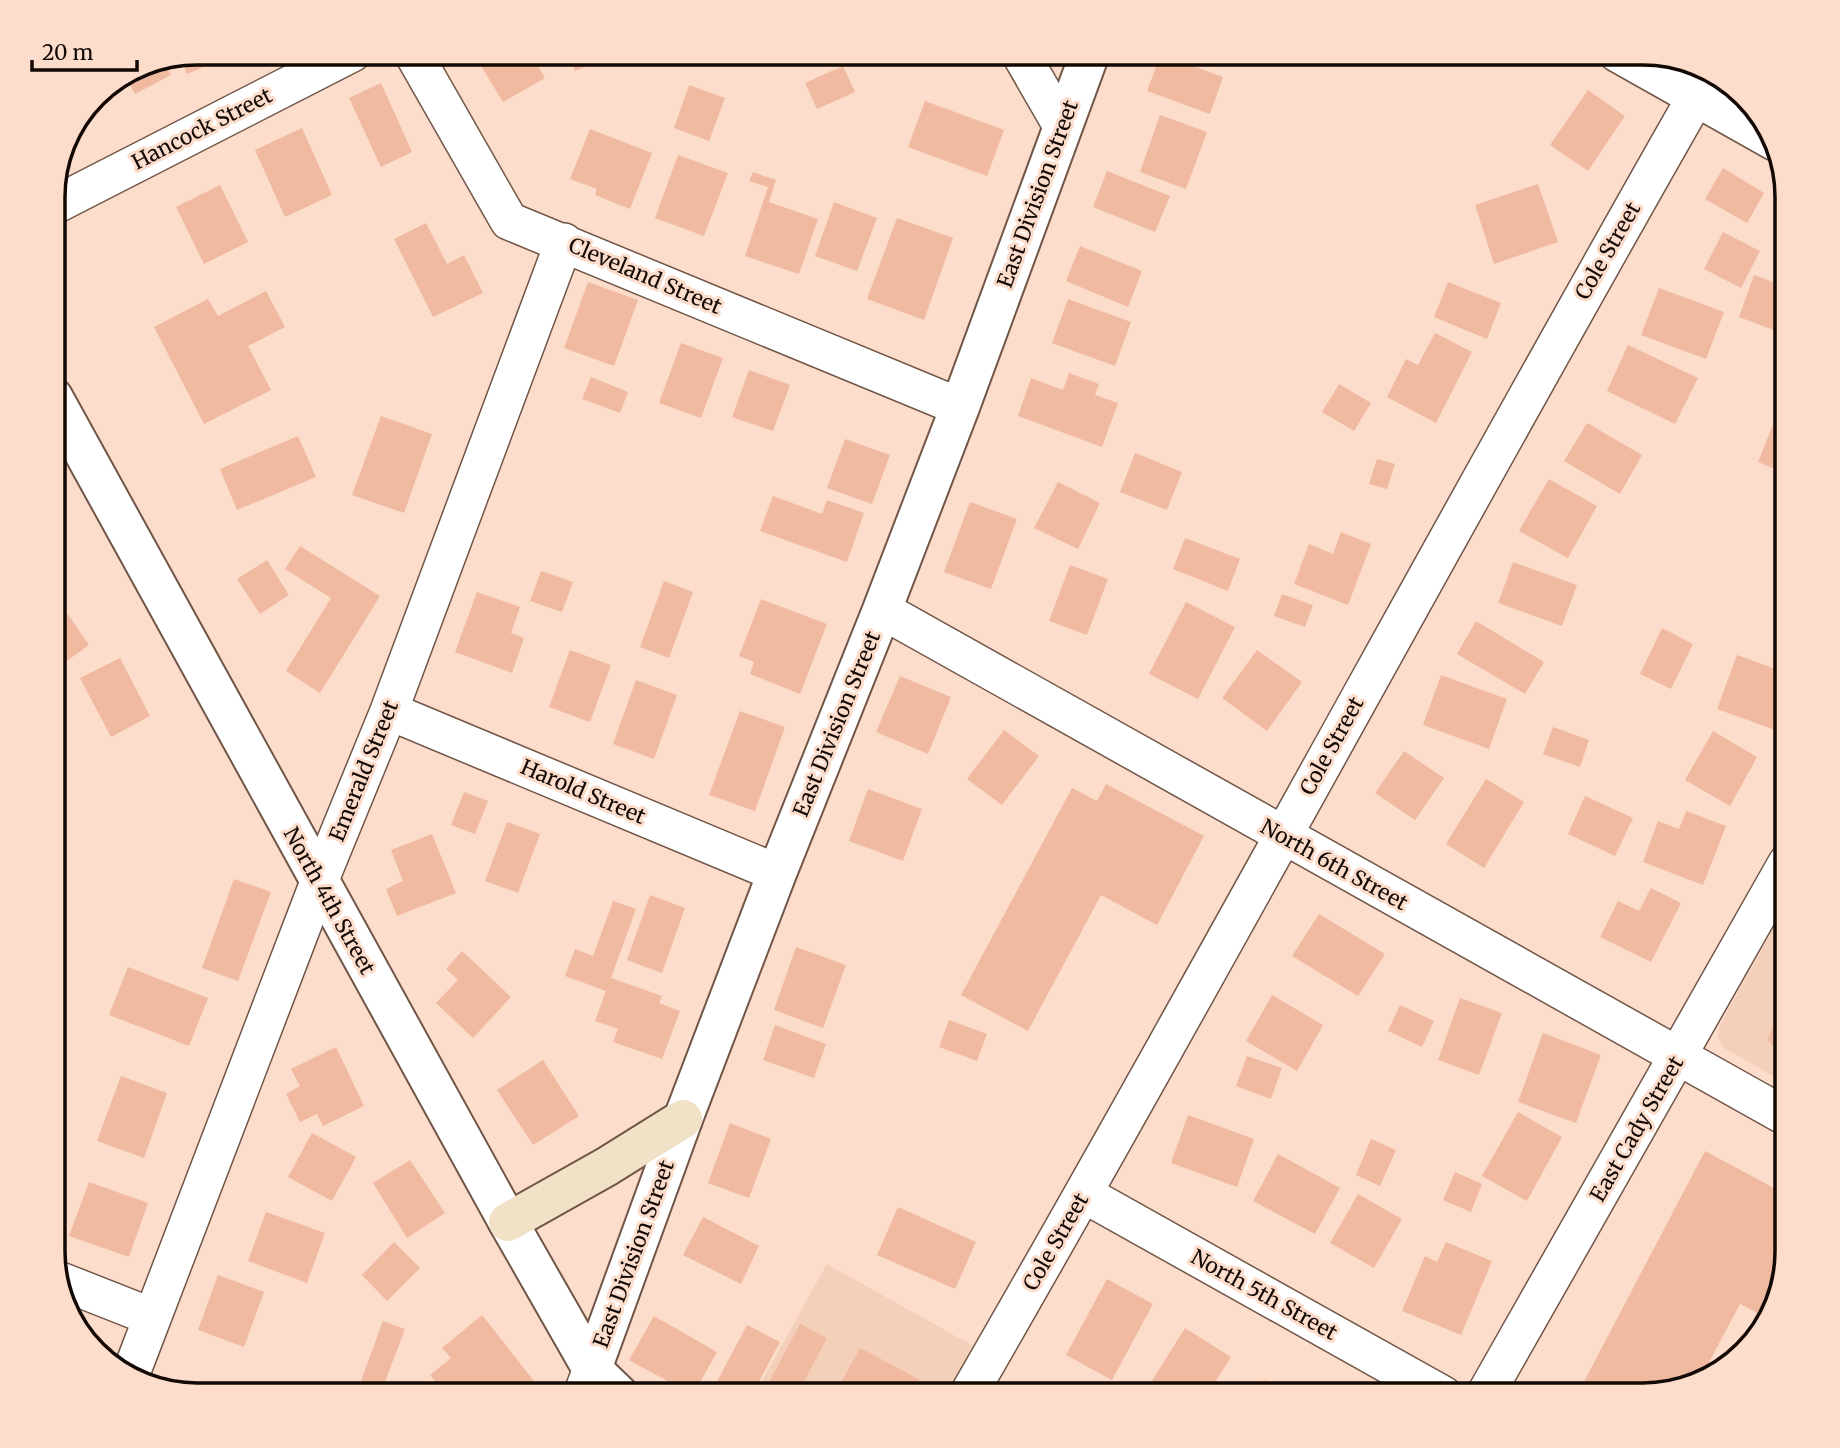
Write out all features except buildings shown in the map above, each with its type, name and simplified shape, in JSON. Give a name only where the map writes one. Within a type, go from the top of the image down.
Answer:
[{"type":"main road","points":[[508,1222],[606,1167],[683,1119]]},
{"type":"street","name":"Hancock Street","points":[[65,200],[327,65]]},
{"type":"street","name":"Cleveland Street","points":[[420,65],[509,221],[960,407]]},
{"type":"street","points":[[1027,65],[1062,126]]},
{"type":"street","name":"East Division Street","points":[[599,1383],[683,1119],[960,407],[1085,65]]},
{"type":"street","points":[[1641,65],[1759,133]]},
{"type":"street","name":"Cole Street","points":[[975,1383],[1084,1194],[1533,383],[1696,97]]},
{"type":"street","name":"Emerald Street","points":[[133,1367],[319,882],[389,711],[564,242]]},
{"type":"street","name":"North 4th Street","points":[[65,422],[596,1383]]},
{"type":"street","name":"North 6th Street","points":[[882,610],[1775,1110]]},
{"type":"street","name":"Harold Street","points":[[389,711],[777,873]]},
{"type":"street","name":"East Cady Street","points":[[1492,1383],[1775,884]]},
{"type":"street","name":"North 5th Street","points":[[1084,1194],[1422,1383]]},
{"type":"street","points":[[69,1284],[152,1317]]},
{"type":"shaded area","points":[[1775,926],[1775,1077],[1724,1048],[1717,1037],[1720,1025]]},
{"type":"shaded area","points":[[827,1264],[973,1346],[953,1383],[761,1383]]}]
